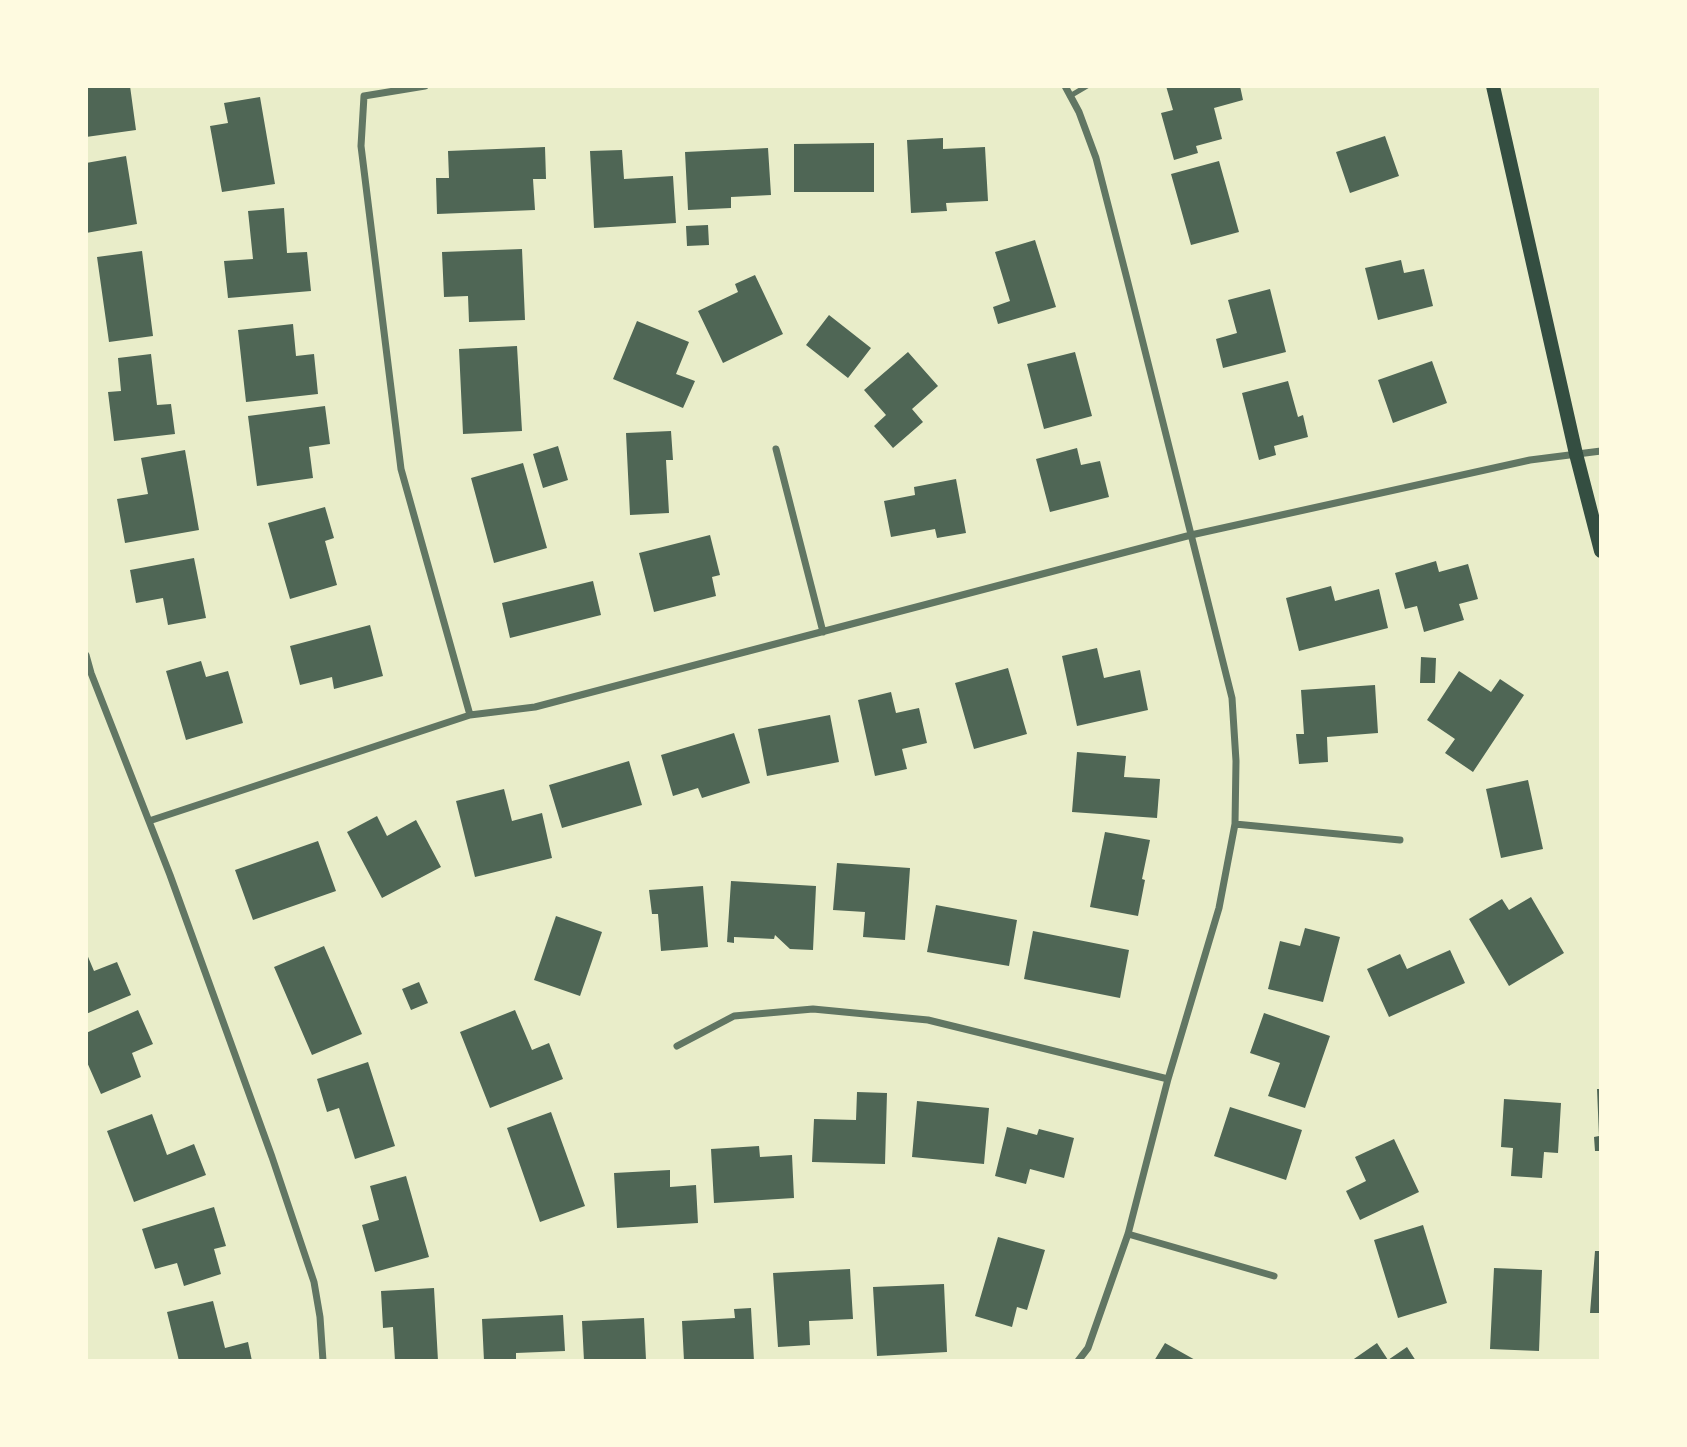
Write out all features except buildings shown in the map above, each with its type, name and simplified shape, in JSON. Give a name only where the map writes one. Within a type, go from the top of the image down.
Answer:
[{"type":"main road","points":[[1493,86],[1576,454],[1601,551]]},
{"type":"street","points":[[425,86],[364,96],[361,146],[401,469],[470,715]]},
{"type":"street","points":[[1065,86],[1096,158],[1232,698],[1236,761],[1235,824],[1219,908],[1168,1079],[1128,1234],[1088,1348],[1078,1361]]},
{"type":"street","points":[[776,449],[823,632]]},
{"type":"street","points":[[149,821],[470,715],[535,707],[1191,535],[1530,460],[1601,451]]},
{"type":"street","points":[[86,655],[272,1157],[314,1282],[323,1361]]},
{"type":"street","points":[[1235,824],[1401,840]]},
{"type":"street","points":[[677,1046],[734,1016],[813,1009],[928,1020],[1168,1079]]},
{"type":"street","points":[[1128,1234],[1274,1276]]},
{"type":"lane","points":[[1070,96],[1087,86]]}]
